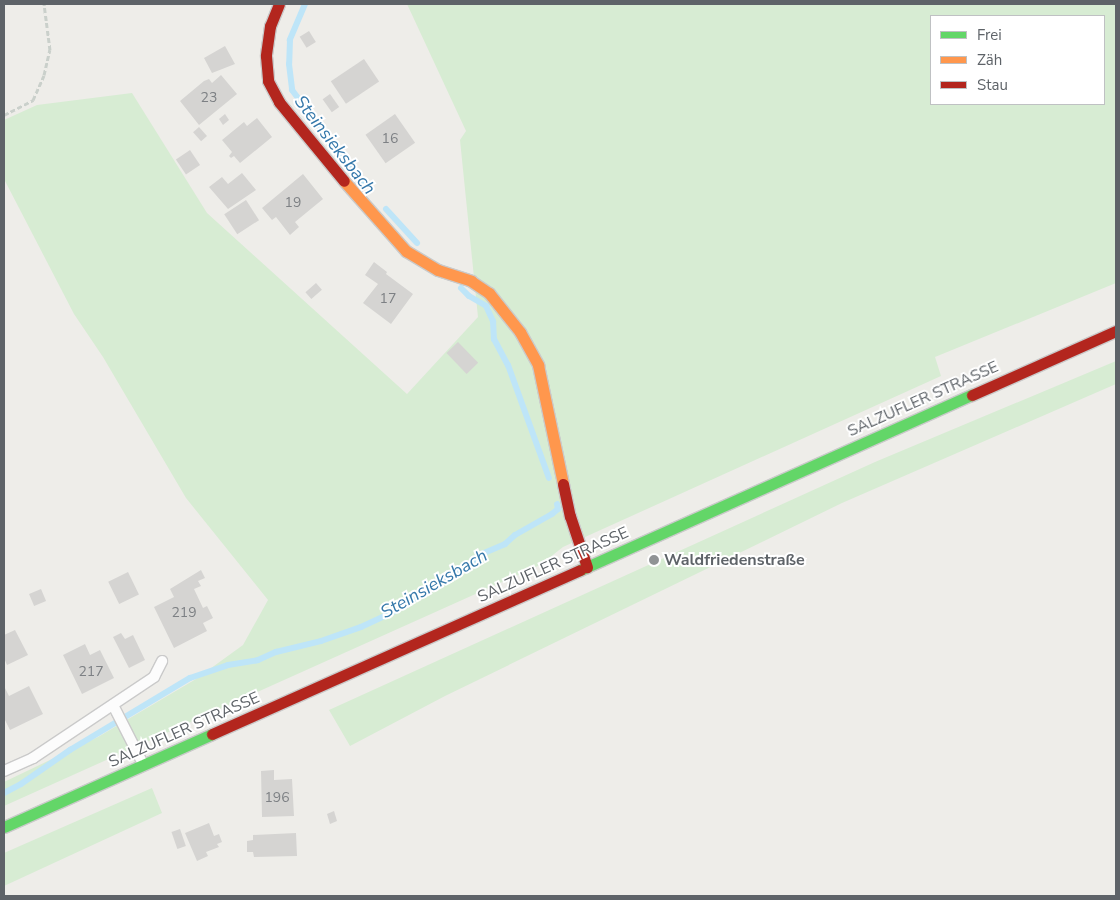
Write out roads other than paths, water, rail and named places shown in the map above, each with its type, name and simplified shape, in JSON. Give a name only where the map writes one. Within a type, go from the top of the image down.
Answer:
[{"type":"main road","points":[[279,4],[270,26],[266,56],[268,81],[279,102],[334,171],[406,251],[438,270],[471,281],[490,293],[520,332],[538,365],[570,516],[587,567]]},
{"type":"main road","name":"SALZUFLER STRASSE","points":[[4,827],[1116,331]]},
{"type":"lane","points":[[4,771],[33,758],[154,677],[162,661]]},
{"type":"lane","points":[[113,705],[144,765]]},
{"type":"waterway","name":"Steinsieksbach","points":[[305,4],[290,40],[289,64],[292,90],[362,183]]},
{"type":"waterway","name":"Steinsieksbach","points":[[386,209],[417,243]]},
{"type":"waterway","name":"Steinsieksbach","points":[[461,288],[469,296],[486,306],[493,321],[494,339],[508,365],[549,478]]},
{"type":"waterway","name":"Steinsieksbach","points":[[4,793],[21,784],[70,750],[190,678],[228,665],[258,660],[276,652],[321,641],[361,627],[397,610],[468,567],[484,553],[505,544],[515,535],[552,514],[558,509],[557,504]]},
{"type":"place","name":"Waldfriedenstraße","points":[[654,560]]}]
